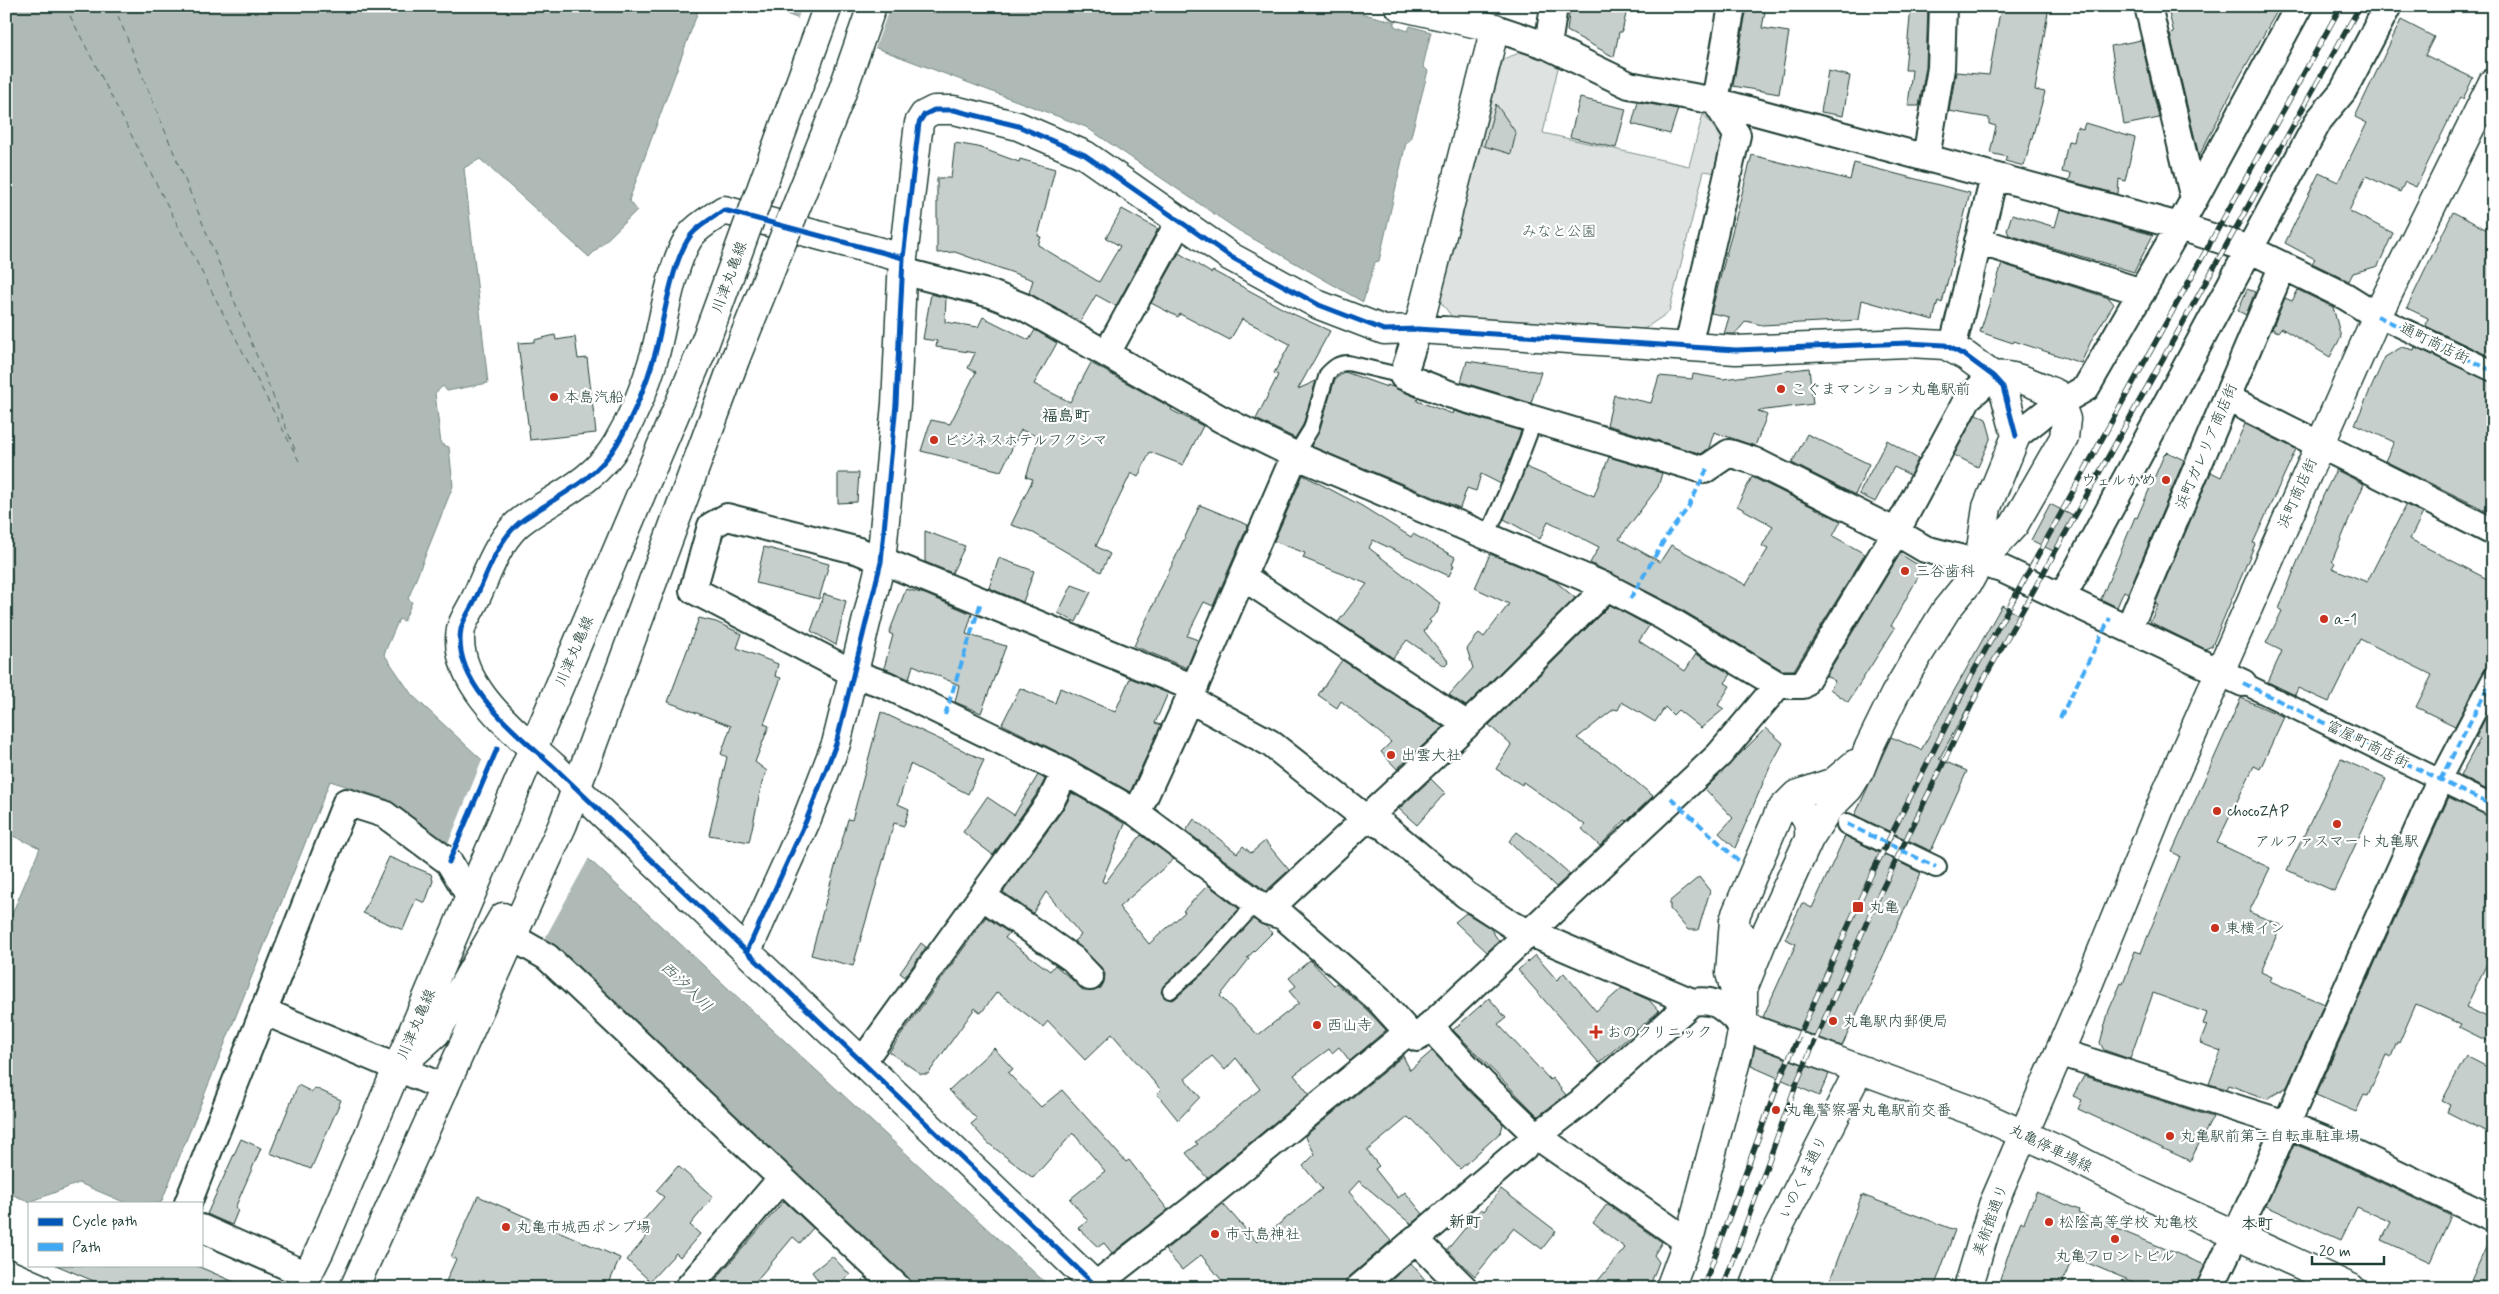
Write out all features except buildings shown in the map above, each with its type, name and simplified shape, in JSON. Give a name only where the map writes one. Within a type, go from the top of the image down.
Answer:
[{"type":"street","name":"川津丸亀線","points":[[304,1281],[320,1250],[398,1068],[702,348],[828,6]]},
{"type":"street","points":[[354,1288],[445,1088],[510,929],[841,95],[872,6]]},
{"type":"street","points":[[1399,6],[1495,28],[1548,46],[1629,85],[1715,101],[2179,227],[2249,249],[2283,265],[2377,316]]},
{"type":"street","points":[[1548,46],[1554,6]]},
{"type":"street","points":[[1688,346],[1737,135],[1715,101],[1732,6]]},
{"type":"street","points":[[1926,158],[1941,68],[1943,6]]},
{"type":"street","points":[[2148,6],[2194,199]]},
{"type":"street","points":[[1978,563],[1987,507],[2016,436],[2061,402],[2086,388],[2179,227],[2299,6]]},
{"type":"street","points":[[2063,596],[2319,120],[2343,91],[2388,6]]},
{"type":"street","points":[[1495,28],[1418,329],[1403,376],[1449,394],[1704,470],[1729,453],[1754,461],[1896,532],[1925,549],[2002,569],[2063,596],[2231,677]]},
{"type":"street","name":"浜町商店街","points":[[2059,1052],[2165,796],[2231,677],[2319,444],[2377,316],[2493,82]]},
{"type":"street","points":[[747,951],[806,821],[836,744],[855,674],[881,562],[896,404],[903,264],[919,123],[924,115],[934,110],[954,110],[1018,126],[1085,155],[1231,257],[1319,305],[1384,330],[1418,329],[1736,350],[1908,343],[1945,345],[1966,356],[1993,376],[2003,387],[2016,436]]},
{"type":"street","points":[[1952,349],[1994,177]]},
{"type":"street","points":[[1670,1288],[1687,1241],[1738,1053],[1743,1026],[1742,989],[1764,937],[1809,839],[1828,810],[1849,788],[1860,770],[1894,694],[1946,610],[1968,583],[1978,563],[2014,525],[2064,438],[2066,419],[2057,394],[2004,374],[1993,376],[1968,398],[1896,532],[1803,685],[1778,685],[1664,616],[1607,587],[1295,455],[1221,419],[1024,307],[903,264],[724,210],[691,235],[675,270],[654,355],[637,404],[616,446],[598,468],[577,487],[523,519],[512,530],[501,544],[461,628],[463,661],[469,678],[510,728],[533,748],[565,792],[747,951],[1095,1287],[1419,1028],[1529,932],[1718,755],[1778,685]]},
{"type":"street","points":[[1107,353],[1180,220]]},
{"type":"street","points":[[1978,241],[2142,292]]},
{"type":"street","name":"浜町ガレリア商店街","points":[[2129,628],[2283,265]]},
{"type":"street","name":"通町商店街","points":[[2377,316],[2493,371]]},
{"type":"street","points":[[2227,398],[2493,532]]},
{"type":"street","points":[[1137,813],[1192,693],[1295,455]]},
{"type":"street","points":[[1687,1241],[1537,1136],[1482,1083],[1441,1039],[1419,1028],[1378,1000],[1283,916],[1262,907],[1137,813],[1066,772],[886,685],[855,674],[693,590],[711,526],[727,517],[859,551],[1192,693],[1270,743],[1365,818],[1385,827],[1466,895],[1512,924],[1692,1002],[1706,1000],[1717,1003],[1743,1026]]},
{"type":"street","points":[[1243,577],[1466,724]]},
{"type":"street","points":[[1262,907],[1365,818],[1466,724],[1607,587]]},
{"type":"street","name":"富屋町商店街","points":[[2231,677],[2493,806]]},
{"type":"street","points":[[2210,1288],[2286,1124],[2440,780],[2493,678]]},
{"type":"street","points":[[1743,1026],[1736,989],[1730,973],[1734,920],[1783,808],[1796,795],[1840,778],[1851,770],[1869,747]]},
{"type":"street","points":[[862,1062],[1052,799],[1066,772]]},
{"type":"street","points":[[398,1068],[436,1033],[510,929],[563,824],[565,792]]},
{"type":"street","points":[[188,1202],[346,802],[384,814],[449,862],[475,885]]},
{"type":"street","points":[[1783,808],[1790,805],[1804,812],[1810,827],[1809,839]]},
{"type":"street","points":[[1847,824],[1936,867]]},
{"type":"street","points":[[982,896],[1073,959],[1090,977]]},
{"type":"street","points":[[1734,920],[1738,933],[1744,939],[1758,941],[1764,937]]},
{"type":"street","points":[[510,929],[546,957],[898,1288]]},
{"type":"street","points":[[1359,1288],[1537,1136],[1581,1102],[1692,1002]]},
{"type":"street","points":[[263,1011],[445,1088]]},
{"type":"street","name":"丸亀停車場線","points":[[1743,1026],[1970,1110],[2020,1144],[2135,1189],[2351,1288]]},
{"type":"street","points":[[2059,1052],[2286,1124],[2342,1147],[2493,1220]]},
{"type":"street","name":"美術館通り","points":[[1968,1288],[1993,1205],[2059,1052]]},
{"type":"street","name":"いのくま通り","points":[[1754,1288],[1776,1232],[1858,1070]]},
{"type":"street","points":[[688,1288],[781,1179]]},
{"type":"street","points":[[202,1229],[304,1281]]},
{"type":"street","points":[[1415,1239],[1464,1288]]},
{"type":"street","points":[[6,1273],[40,1288]]},
{"type":"lane","points":[[1295,455],[1311,429],[1327,374],[1333,367],[1339,363],[1348,363],[1403,376]]},
{"type":"lane","points":[[1488,536],[1535,419]]},
{"type":"lane","points":[[1170,991],[1262,907]]},
{"type":"green space","name":"みなと公園","points":[[1522,52],[1541,56],[1558,68],[1543,133],[1689,166],[1703,114],[1718,135],[1721,147],[1717,173],[1704,171],[1669,312],[1644,329],[1452,317],[1440,301],[1503,59]]},
{"type":"water","name":"西汐入川","points":[[6,6],[700,6],[629,200],[637,210],[589,257],[480,159],[464,168],[488,383],[447,391],[443,386],[435,393],[441,444],[449,447],[453,486],[408,599],[412,602],[404,621],[399,619],[384,654],[412,695],[1051,1288],[914,1288],[456,855],[387,799],[330,781],[161,1202],[124,1202],[79,1183],[30,1202],[6,1192],[6,928],[40,848],[6,833]]},
{"type":"water","points":[[765,6],[1334,6],[1395,22],[1394,26],[1408,31],[1410,26],[1431,32],[1423,66],[1428,71],[1410,140],[1406,143],[1379,261],[1375,262],[1363,302],[1238,230],[1086,127]]},
{"type":"pier","points":[[802,6],[890,6],[874,51],[797,21]]},
{"type":"pier","points":[[483,758],[589,858],[544,940],[446,849]]},
{"type":"ferry route","points":[[65,6],[299,461]]},
{"type":"ferry route","points":[[114,6],[296,452]]},
{"type":"railway","points":[[1703,1288],[1781,1076],[1872,873],[1970,678],[2341,6]]},
{"type":"railway","points":[[1723,1288],[1797,1082],[1873,908],[1984,679],[2360,6]]},
{"type":"marked path","points":[[2377,316],[2493,371]]},
{"type":"marked path","points":[[1630,599],[1668,534],[1688,508],[1707,469]]},
{"type":"marked path","points":[[945,715],[981,602]]},
{"type":"marked path","points":[[2060,718],[2110,618]]},
{"type":"marked path","points":[[2440,780],[2493,678]]},
{"type":"marked path","points":[[2243,683],[2493,806]]},
{"type":"marked path","points":[[1671,798],[1740,862]]},
{"type":"marked path","points":[[1847,824],[1936,867]]},
{"type":"cycle path","points":[[747,951],[806,821],[836,744],[881,562],[896,404],[903,258],[919,123],[924,115],[934,110],[954,110],[1018,126],[1085,155],[1231,257],[1319,305],[1384,330],[1418,329],[1736,350],[1908,343],[1945,345],[1966,356],[1993,376],[2003,387],[2016,436]]},
{"type":"cycle path","points":[[903,258],[724,210],[698,228],[691,235],[678,260],[651,366],[639,400],[623,434],[608,457],[587,478],[524,519],[507,536],[494,557],[463,622],[461,649],[466,669],[477,688],[507,724],[1098,1288]]},
{"type":"cycle path","points":[[449,862],[497,749]]},
{"type":"place","name":"こぐまマンション丸亀駅前","points":[[1781,389]]},
{"type":"place","name":"本島汽船","points":[[554,397]]},
{"type":"place","name":"ビジネスホテルフクシマ","points":[[934,440]]},
{"type":"place","name":"ウェルかめ","points":[[2166,480]]},
{"type":"place","name":"三谷歯科","points":[[1905,571]]},
{"type":"place","name":"α-1","points":[[2324,619]]},
{"type":"place","name":"出雲大社","points":[[1391,755]]},
{"type":"place","name":"chocoZAP","points":[[2217,811]]},
{"type":"place","name":"アルファスマート丸亀駅","points":[[2337,824]]},
{"type":"place","name":"丸亀","points":[[1858,907]]},
{"type":"place","name":"東横イン","points":[[2215,928]]},
{"type":"place","name":"丸亀駅内郵便局","points":[[1833,1021]]},
{"type":"place","name":"西山寺","points":[[1317,1025]]},
{"type":"place","name":"おのクリニック","points":[[1596,1032]]},
{"type":"place","name":"丸亀警察署丸亀駅前交番","points":[[1776,1110]]},
{"type":"place","name":"丸亀駅前第二自転車駐車場","points":[[2170,1136]]},
{"type":"place","name":"松陰高等学校 丸亀校","points":[[2049,1222]]},
{"type":"place","name":"丸亀市城西ポンプ場","points":[[506,1227]]},
{"type":"place","name":"市寸島神社","points":[[1215,1234]]},
{"type":"place","name":"丸亀フロントビル","points":[[2115,1239]]},
{"type":"district","name":"福島町","points":[[1066,415]]},
{"type":"district","name":"新町","points":[[1465,1221]]},
{"type":"district","name":"本町","points":[[2257,1223]]}]
